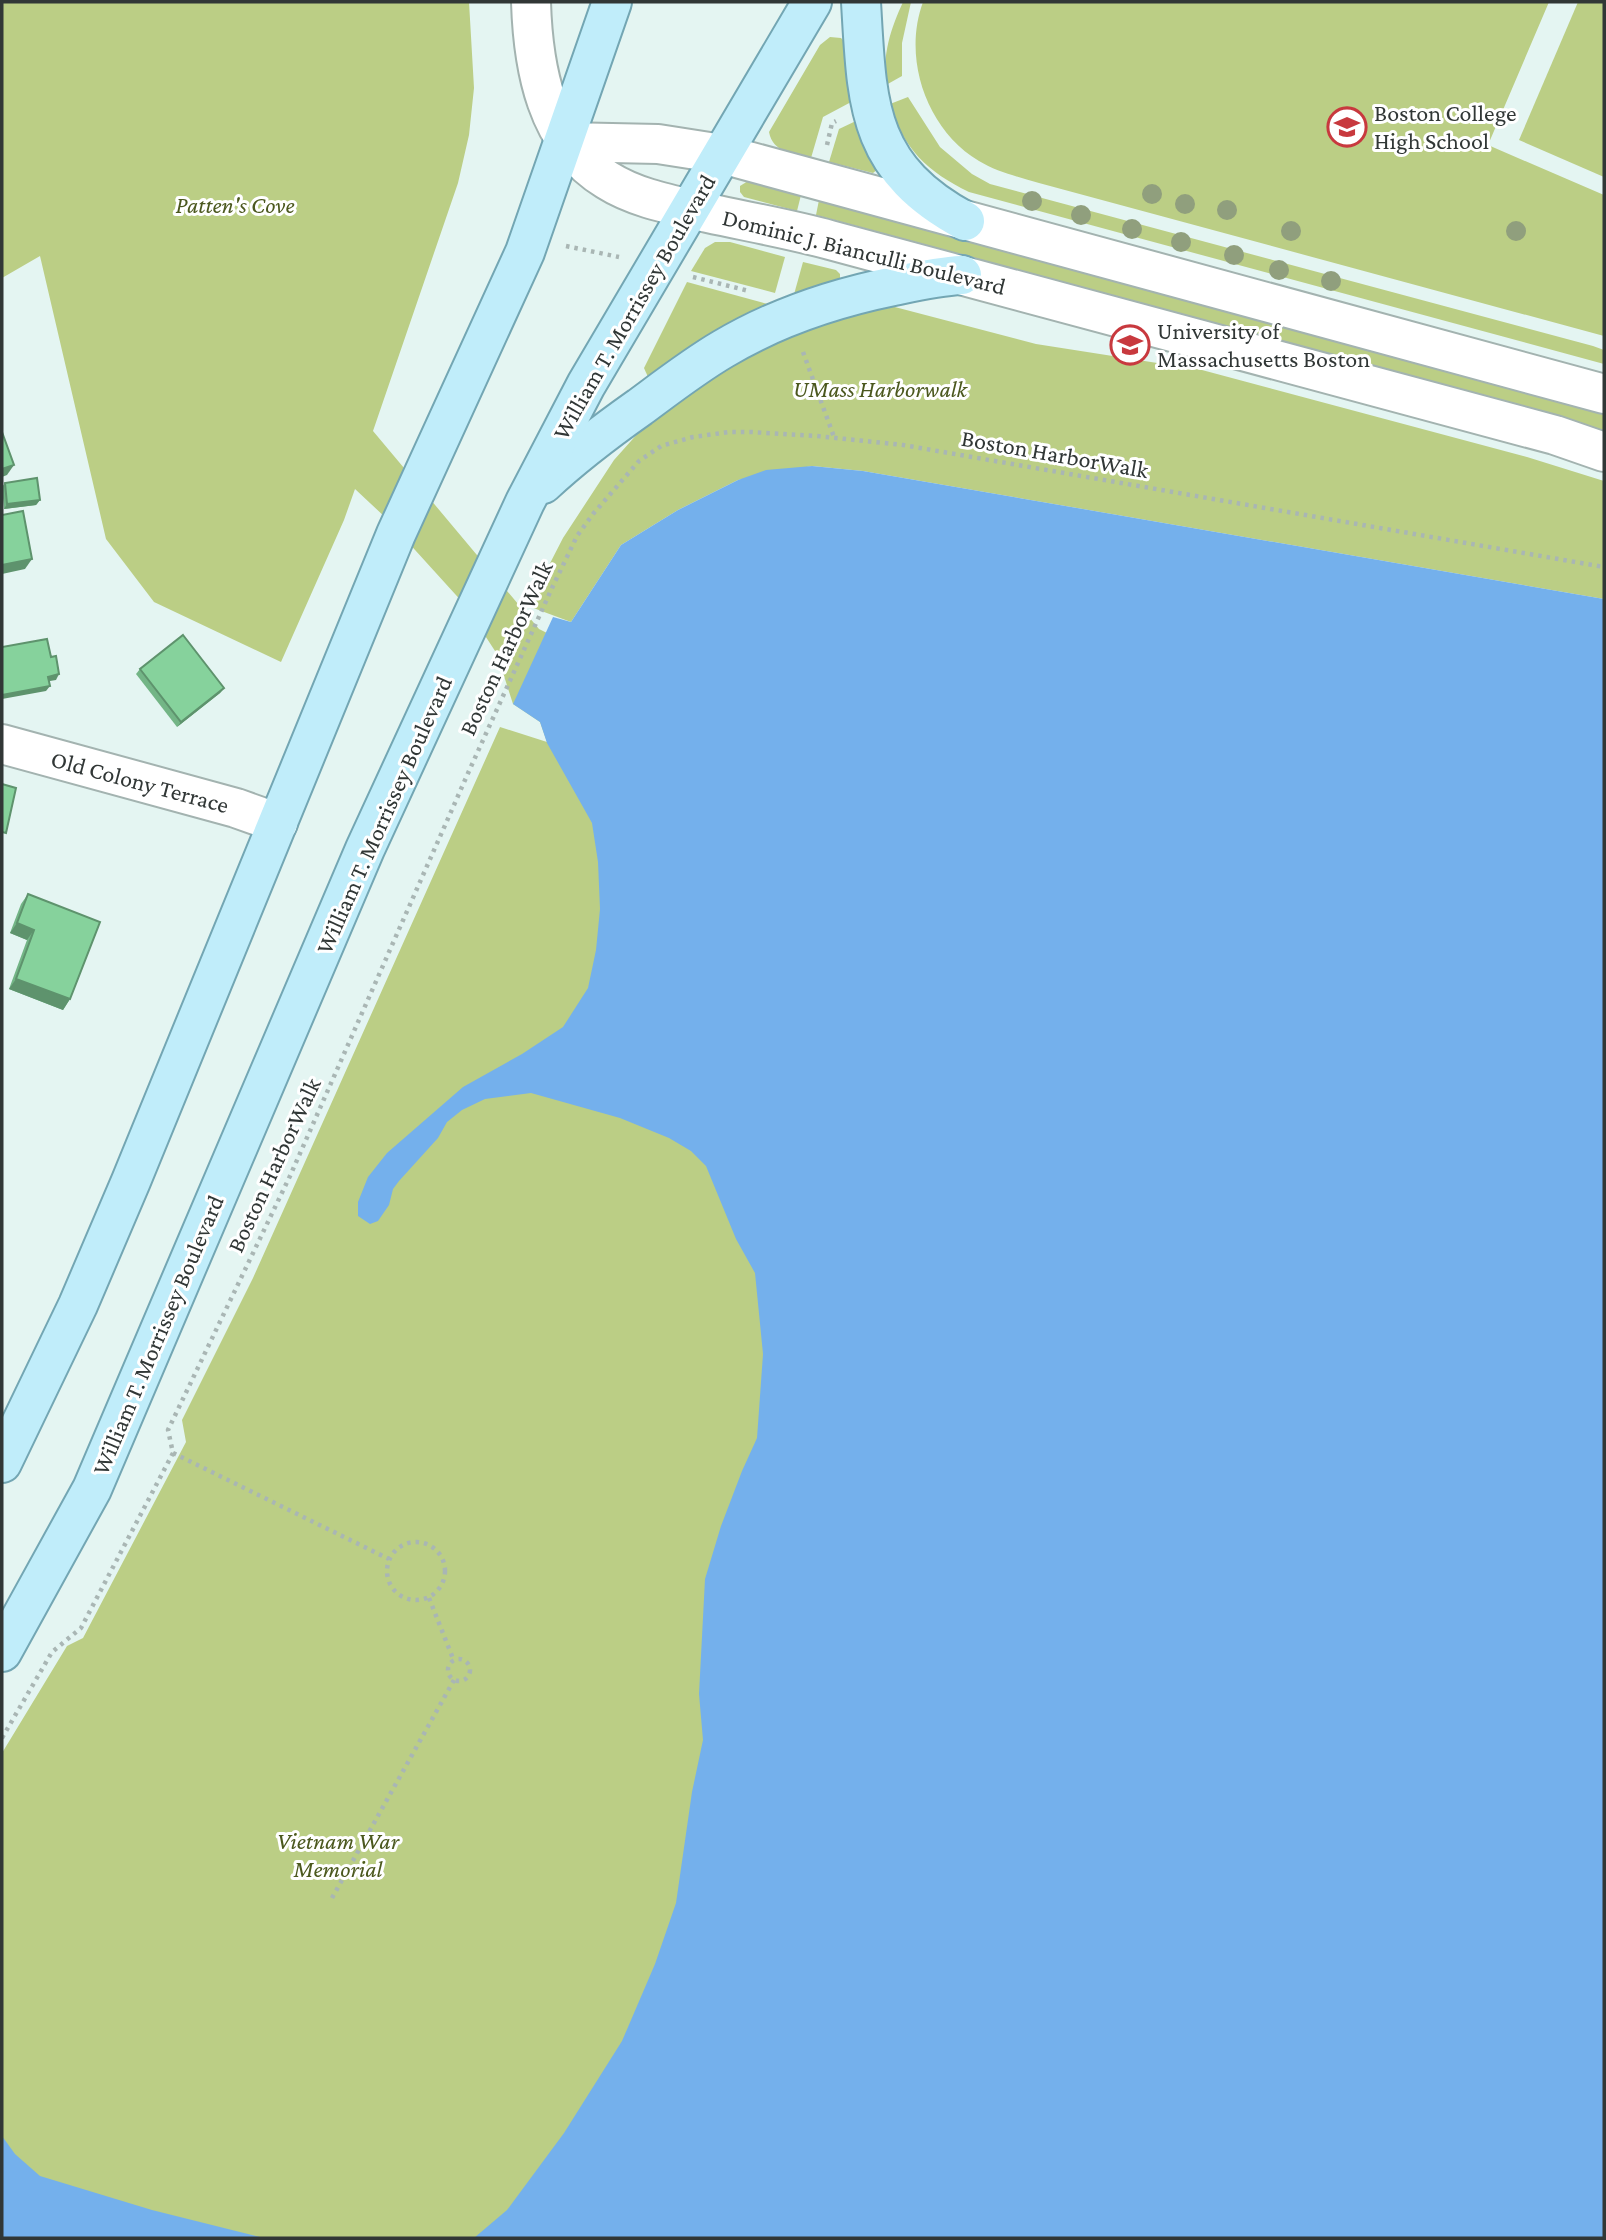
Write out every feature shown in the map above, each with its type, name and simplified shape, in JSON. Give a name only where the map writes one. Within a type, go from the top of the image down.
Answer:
[{"type":"main road","points":[[2,1463],[78,1305],[396,534],[525,252],[612,2]]},
{"type":"main road","name":"William T. Morrissey Boulevard","points":[[2,1652],[92,1489],[365,849],[525,502],[586,385],[812,2]]},
{"type":"main road","points":[[861,2],[866,84],[879,134],[898,165],[916,187],[939,206],[965,220]]},
{"type":"main road","points":[[525,502],[560,467],[596,439],[726,347],[773,324],[827,303],[927,278],[962,275]]},
{"type":"street","points":[[531,2],[540,75],[554,121],[565,142],[647,144],[722,154],[1604,394]]},
{"type":"street","name":"Dominic J. Bianculli Boulevard","points":[[565,142],[606,180],[633,194],[814,236],[962,275],[1555,435],[1604,452]]},
{"type":"street","name":"Old Colony Terrace","points":[[2,744],[236,808],[278,823]]},
{"type":"path","points":[[826,147],[832,123],[844,118]]},
{"type":"path","points":[[565,246],[622,258]]},
{"type":"path","points":[[685,275],[759,294]]},
{"type":"path","points":[[801,347],[834,437]]},
{"type":"path","name":"Boston HarborWalk","points":[[2,1738],[52,1652],[81,1628],[173,1453],[168,1430],[290,1176],[552,588],[577,537],[593,514],[639,461],[661,446],[693,437],[729,432],[834,437],[917,448],[1604,567]]},
{"type":"path","points":[[173,1453],[389,1559]]},
{"type":"path","points":[[411,1542],[423,1542],[433,1547],[444,1561],[445,1573],[440,1589],[429,1598],[414,1601],[398,1595],[388,1581],[386,1570],[389,1559],[396,1550],[411,1542]]},
{"type":"path","points":[[429,1598],[454,1661]]},
{"type":"path","points":[[463,1660],[468,1664],[470,1669],[467,1679],[460,1682],[454,1680],[448,1670],[454,1661],[463,1660]]},
{"type":"path","points":[[332,1898],[454,1680]]},
{"type":"green space","points":[[2,2],[469,2],[474,88],[469,135],[458,183],[373,431],[539,629],[563,641],[1604,2238],[2,2238],[2,1753],[67,1646],[83,1638],[186,1442],[182,1420],[253,1278],[500,727],[547,742],[540,722],[513,704],[497,654],[465,605],[386,518],[355,489],[281,662],[154,602],[106,539],[40,256],[2,278]]},
{"type":"green space","points":[[903,2],[911,2],[902,43],[902,76],[886,85],[888,42]]},
{"type":"green space","name":"Boston College High School","points":[[923,2],[1549,2],[1488,145],[1604,195],[1604,336],[1039,183],[986,165],[961,148],[945,131],[924,91],[916,47],[917,24]]},
{"type":"green space","points":[[1578,2],[1604,2],[1604,177],[1519,140]]},
{"type":"green space","points":[[830,37],[841,38],[847,44],[853,101],[823,117],[811,158],[785,151],[775,144],[769,132],[820,45]]},
{"type":"green space","points":[[908,97],[940,147],[972,174],[990,184],[1593,346],[1604,350],[1604,364],[969,192],[929,167],[902,134],[890,104]]},
{"type":"green space","points":[[858,120],[878,169],[873,173],[829,162],[839,129]]},
{"type":"green space","points":[[748,181],[801,195],[797,211],[744,197],[740,186]]},
{"type":"green space","points":[[819,200],[1596,410],[1604,413],[1604,431],[1562,417],[816,215]]},
{"type":"green space","points":[[715,242],[730,242],[785,257],[775,293],[691,271],[705,248]]},
{"type":"green space","points":[[803,262],[836,270],[840,274],[840,281],[793,298]]},
{"type":"green space","points":[[687,282],[771,305],[648,377],[644,368]]},
{"type":"green space","name":"UMass Harborwalk","points":[[891,306],[1036,344],[1202,370],[1527,457],[1604,481],[1604,599],[863,471],[812,466],[738,480],[678,510],[621,545],[571,622],[528,606],[563,538],[614,460],[648,422],[687,388],[812,322]]},
{"type":"water","points":[[812,466],[863,471],[1604,599],[1604,2238],[474,2238],[507,2210],[564,2133],[622,2041],[655,1964],[676,1903],[692,1792],[703,1740],[699,1694],[705,1579],[721,1526],[757,1438],[763,1354],[755,1273],[736,1239],[706,1166],[691,1151],[669,1138],[620,1118],[531,1093],[485,1099],[462,1110],[447,1122],[438,1138],[393,1189],[389,1205],[378,1221],[370,1224],[358,1216],[358,1202],[368,1177],[387,1153],[463,1087],[563,1027],[588,988],[596,950],[600,909],[598,862],[592,823],[547,743],[540,722],[513,704],[553,617],[571,622],[621,545],[678,510],[738,480],[766,470]]},
{"type":"water","points":[[2,2136],[15,2154],[40,2176],[152,2210],[264,2238],[2,2238]]},
{"type":"building","points":[[2,432],[14,465],[2,469]]},
{"type":"building","points":[[37,478],[40,500],[7,504],[5,483]]},
{"type":"building","points":[[23,511],[32,559],[2,565],[2,515]]},
{"type":"building","points":[[183,635],[224,688],[181,722],[140,669]]},
{"type":"building","points":[[47,639],[51,657],[56,656],[59,674],[48,677],[50,686],[2,695],[2,647]]},
{"type":"building","points":[[2,784],[16,788],[6,833],[2,832]]},
{"type":"building","points":[[28,894],[100,922],[70,999],[16,979],[34,930],[17,923]]},
{"type":"place","name":"Boston College High School","points":[[1347,127]]},
{"type":"place","name":"University of Massachusetts Boston","points":[[1130,345]]},
{"type":"park label","name":"Patten's Cove","points":[[235,205]]},
{"type":"park label","name":"Vietnam War Memorial","points":[[338,1855]]}]
